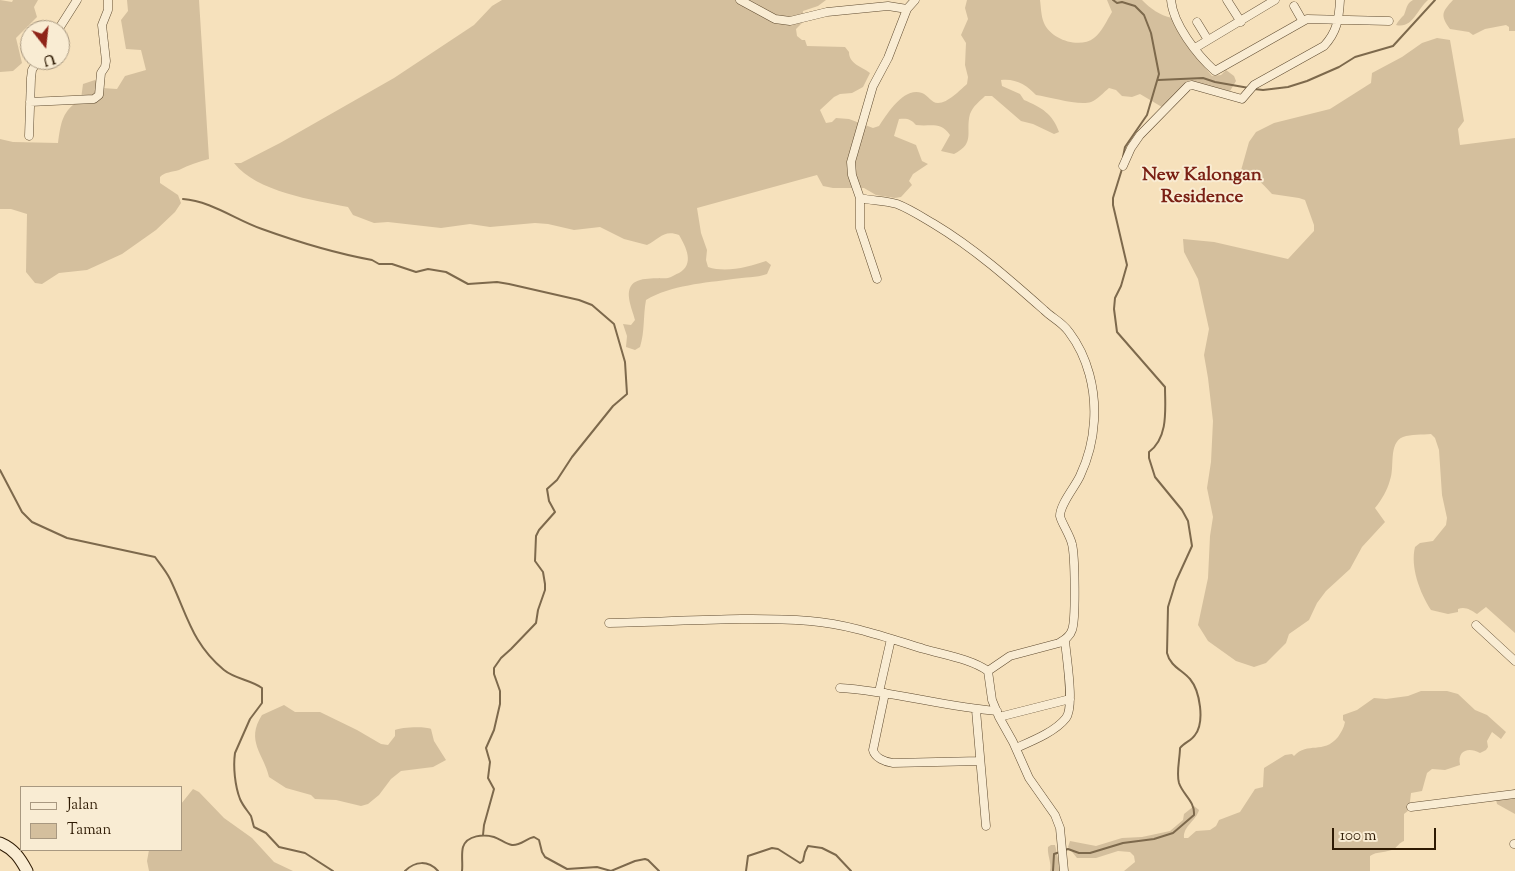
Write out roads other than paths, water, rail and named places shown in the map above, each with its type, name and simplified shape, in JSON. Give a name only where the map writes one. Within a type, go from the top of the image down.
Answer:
[{"type":"main road","points":[[0,842],[17,854],[27,871]]},
{"type":"street","points":[[64,20],[77,0]]},
{"type":"street","points":[[30,102],[94,99],[99,95],[101,73],[106,64],[102,24],[108,10],[108,0]]},
{"type":"street","points":[[740,0],[775,19],[790,21],[827,12],[888,6],[907,9]]},
{"type":"street","points":[[877,280],[860,228],[860,198],[852,175],[851,162],[872,86],[888,58],[907,9],[915,0]]},
{"type":"street","points":[[1171,0],[1172,12],[1190,44],[1213,70],[1218,71],[1302,20],[1389,21]]},
{"type":"street","points":[[1226,0],[1241,22]]},
{"type":"street","points":[[1195,48],[1275,0]]},
{"type":"street","points":[[1123,166],[1131,148],[1140,135],[1188,86],[1192,85],[1242,99],[1251,88],[1324,46],[1339,20],[1340,0]]},
{"type":"street","points":[[1294,6],[1302,20]]},
{"type":"street","points":[[1197,22],[1208,40]]},
{"type":"street","points":[[29,136],[32,70]]},
{"type":"street","points":[[860,198],[891,203],[907,208],[957,238],[1051,316],[1060,321],[1077,344],[1088,369],[1094,399],[1092,440],[1080,476],[1061,509],[1060,516],[1073,545],[1074,616],[1072,631],[1065,640],[1059,643],[1010,656],[988,671]]},
{"type":"street","points":[[610,623],[756,618],[809,621],[890,639],[983,667],[988,671],[992,700],[1029,778],[1055,815],[1060,828],[1064,871]]},
{"type":"street","points":[[1476,625],[1515,661]]},
{"type":"street","points":[[890,639],[873,750],[875,755],[880,759],[893,763],[980,760]]},
{"type":"street","points":[[1016,748],[1039,737],[1062,722],[1069,712],[1070,699],[1065,640]]},
{"type":"street","points":[[840,688],[882,692],[998,714],[1070,699]]},
{"type":"street","points":[[976,710],[986,826]]},
{"type":"street","points":[[1411,807],[1515,794]]},
{"type":"waterway","points":[[1113,0],[1117,3],[1122,2],[1135,6],[1144,15],[1151,33],[1159,74],[1147,115],[1125,147],[1123,157]]},
{"type":"waterway","points":[[1254,89],[1263,90],[1288,87],[1339,67],[1355,57],[1393,46],[1435,0]]},
{"type":"waterway","points":[[1158,80],[1203,78],[1249,88]]},
{"type":"waterway","points":[[1065,850],[1090,853],[1123,843],[1154,839],[1173,833],[1194,815],[1193,806],[1179,783],[1178,770],[1180,748],[1194,737],[1198,729],[1200,722],[1199,699],[1190,679],[1173,665],[1167,653],[1168,607],[1176,581],[1192,546],[1188,521],[1182,510],[1155,477],[1149,458],[1149,452],[1155,446],[1163,430],[1165,387],[1117,332],[1114,309],[1115,298],[1121,286],[1127,265],[1113,198],[1122,169]]},
{"type":"waterway","points":[[183,199],[204,203],[252,225],[289,238],[330,251],[372,260],[379,264],[392,264],[416,272],[428,269],[446,272],[468,284],[497,282],[579,300],[592,305],[614,324],[625,362],[627,394],[613,406],[572,457],[557,480],[547,489],[549,501],[555,512],[536,536],[535,561],[543,572],[545,584],[536,623],[501,658],[494,668],[494,674],[500,691],[500,704],[494,730],[486,748],[490,762],[488,778],[494,789],[483,835]]},
{"type":"waterway","points":[[0,470],[22,512],[32,522],[67,538],[155,557],[170,579],[191,628],[204,650],[228,673],[262,688],[262,703],[250,719],[234,758],[238,794],[242,804],[251,816],[254,827],[266,833],[279,847],[305,853],[333,871]]},
{"type":"waterway","points":[[462,871],[463,847],[468,840],[476,836],[494,837],[512,845],[534,837],[539,840],[545,857],[567,869],[597,867],[611,871],[645,859],[659,871]]},
{"type":"waterway","points":[[746,871],[748,856],[772,848],[778,849],[800,863],[803,861],[808,846],[822,848],[836,855],[851,871]]},
{"type":"waterway","points":[[1053,871],[1054,854],[1060,852]]},
{"type":"waterway","points":[[405,871],[413,865],[422,863],[430,865],[438,871]]},
{"type":"district","name":"New Kalongan Residence","points":[[1202,188]]}]
